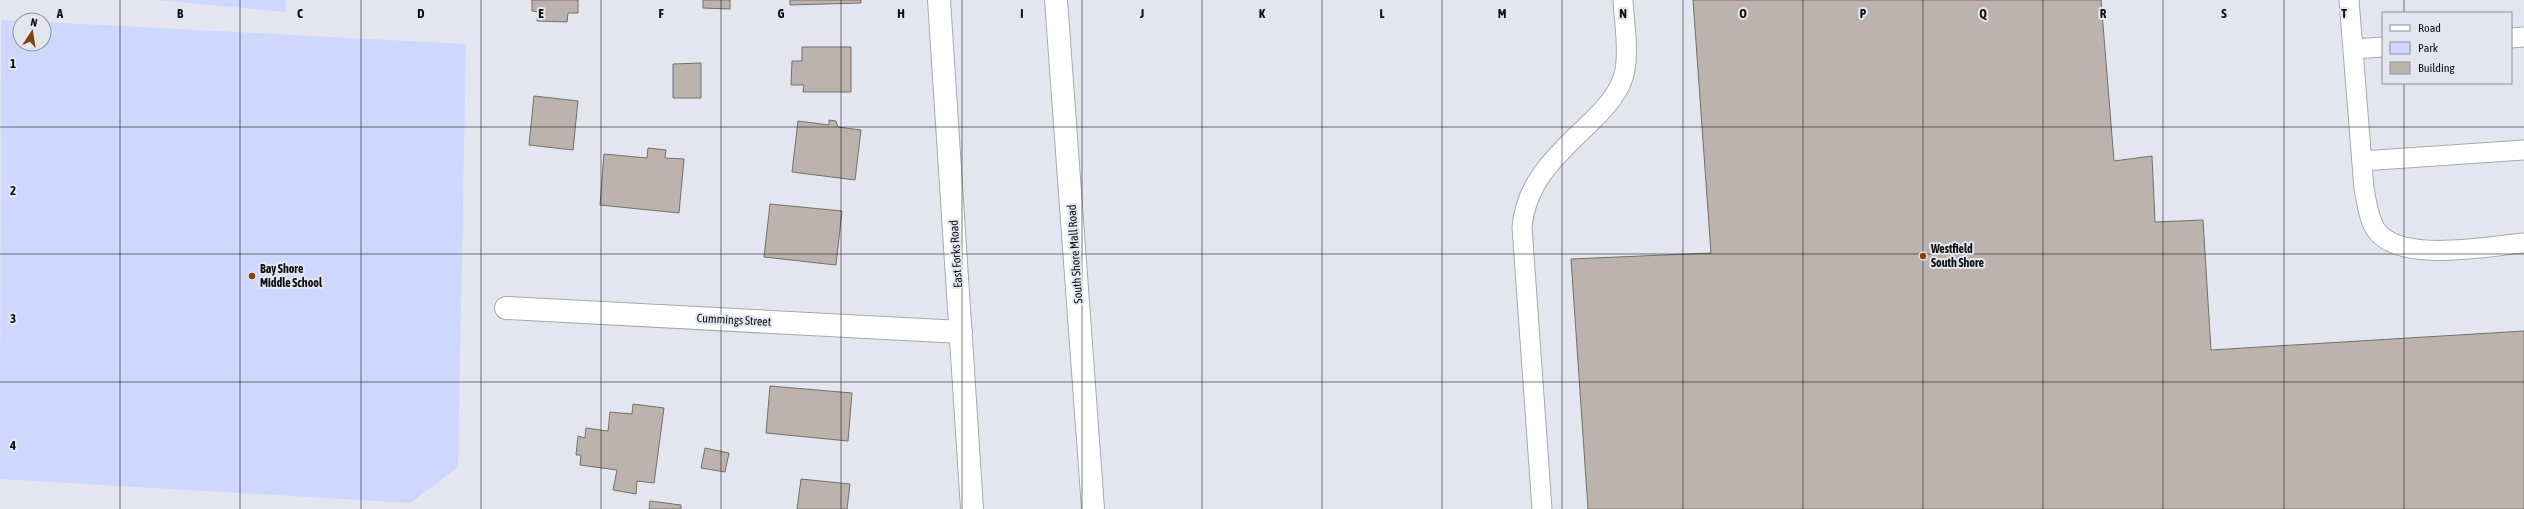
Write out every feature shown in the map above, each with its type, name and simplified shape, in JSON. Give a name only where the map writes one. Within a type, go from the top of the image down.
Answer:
[{"type":"street","name":"East Forks Road","points":[[939,0],[972,509]]},
{"type":"street","name":"South Shore Mall Road","points":[[1056,0],[1093,509]]},
{"type":"street","name":"Cummings Street","points":[[506,308],[961,332]]},
{"type":"lane","points":[[1542,509],[1522,227],[1523,213],[1533,186],[1543,172],[1608,105],[1622,82],[1626,57],[1623,0]]},
{"type":"lane","points":[[2349,0],[2362,161],[2369,215],[2376,230],[2392,244],[2424,251],[2524,243]]},
{"type":"lane","points":[[2512,38],[2524,37]]},
{"type":"lane","points":[[2353,49],[2382,47]]},
{"type":"lane","points":[[2362,161],[2524,150]]},
{"type":"green space","points":[[156,0],[286,0],[285,12]]},
{"type":"green space","name":"Bay Shore Middle School","points":[[1,20],[12,21],[12,52],[52,52],[52,22],[466,44],[458,467],[410,503],[0,479]]},
{"type":"building","points":[[532,0],[578,0],[578,13],[568,13],[567,22],[537,21],[538,12],[532,11]]},
{"type":"building","points":[[703,0],[730,0],[730,9],[703,8]]},
{"type":"building","points":[[790,0],[861,0],[861,3],[790,5]]},
{"type":"building","name":"Westfield South Shore","points":[[1693,0],[2101,0],[2114,161],[2152,156],[2155,222],[2203,220],[2211,350],[2524,331],[2524,509],[1588,509],[1571,259],[1711,253]]},
{"type":"building","points":[[802,47],[851,47],[851,92],[803,92],[804,85],[791,85],[792,61],[802,61]]},
{"type":"building","points":[[701,63],[701,98],[673,98],[673,64]]},
{"type":"building","points":[[534,96],[578,101],[573,150],[529,145]]},
{"type":"building","points":[[829,120],[836,121],[838,127],[861,130],[855,180],[792,172],[798,121],[829,125]]},
{"type":"building","points":[[648,148],[666,150],[665,158],[684,159],[679,213],[600,205],[604,154],[647,158]]},
{"type":"building","points":[[770,204],[842,211],[836,265],[764,257]]},
{"type":"building","points":[[770,386],[852,393],[848,441],[766,433]]},
{"type":"building","points":[[633,404],[664,408],[654,483],[637,481],[636,494],[613,490],[617,470],[580,465],[581,455],[576,455],[578,436],[585,438],[586,428],[608,431],[610,412],[632,414]]},
{"type":"building","points":[[705,448],[729,453],[725,472],[701,468]]},
{"type":"building","points":[[801,479],[850,484],[847,509],[797,509]]},
{"type":"building","points":[[650,501],[681,505],[681,509],[649,509]]},
{"type":"place","name":"Westfield South Shore","points":[[1923,256]]},
{"type":"place","name":"Bay Shore Middle School","points":[[252,276]]}]
